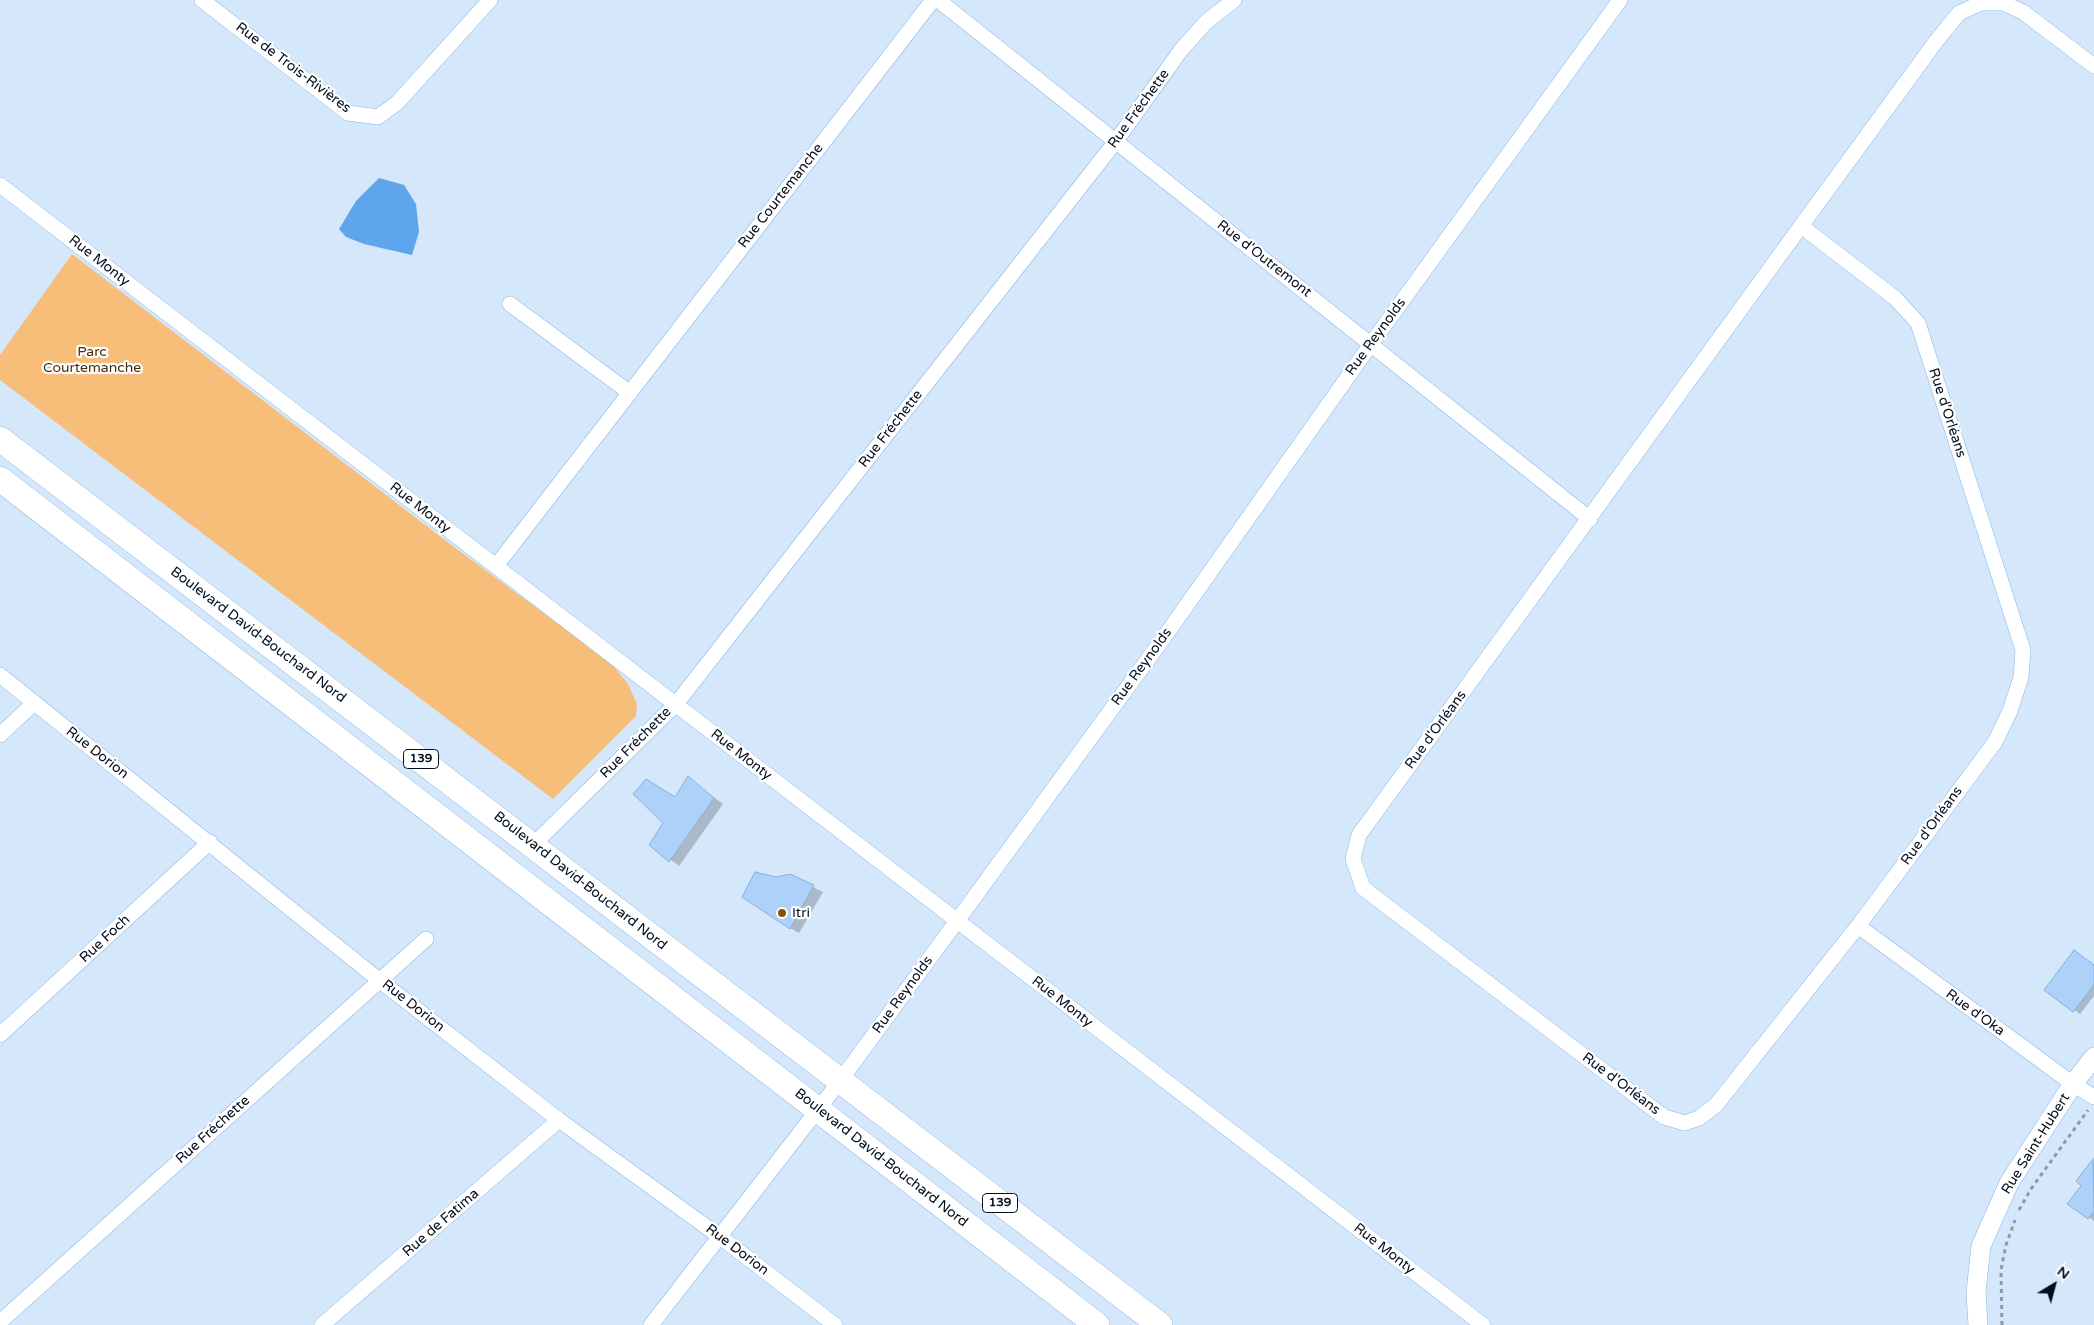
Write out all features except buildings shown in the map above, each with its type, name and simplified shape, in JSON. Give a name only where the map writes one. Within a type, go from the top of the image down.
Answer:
[{"type":"highway","name":"Boulevard David-Bouchard Nord","points":[[0,438],[1160,1325]]},
{"type":"highway","name":"Boulevard David-Bouchard Nord","points":[[0,479],[1097,1325]]},
{"type":"street","name":"Rue de Trois-Rivières","points":[[202,0],[348,113],[378,118],[397,103],[490,0]]},
{"type":"street","name":"Rue Courtemanche","points":[[496,566],[933,0]]},
{"type":"street","name":"Rue d'Outremont","points":[[938,0],[1590,519]]},
{"type":"street","name":"Rue Fréchette","points":[[534,845],[676,704],[1116,141],[1181,50],[1206,22],[1234,0]]},
{"type":"street","name":"Rue Reynolds","points":[[650,1325],[840,1081],[1165,636],[1371,344],[1620,0]]},
{"type":"street","name":"Rue d'Orléans","points":[[1801,226],[1895,298],[1918,323],[2023,650],[2022,677],[2010,711],[1994,742],[1858,926],[1716,1105],[1699,1118],[1685,1123],[1664,1117],[1363,888],[1353,859],[1359,836],[1801,226],[1937,40],[1959,13],[1982,3],[2003,3],[2024,12],[2094,66]]},
{"type":"street","name":"Rue Monty","points":[[0,185],[1483,1325]]},
{"type":"street","points":[[510,304],[630,393]]},
{"type":"street","name":"Rue Dorion","points":[[0,675],[210,842],[379,980],[559,1120],[719,1236],[835,1325]]},
{"type":"street","points":[[0,735],[34,703]]},
{"type":"street","name":"Rue Foch","points":[[0,1035],[210,842]]},
{"type":"street","name":"Rue d'Oka","points":[[1858,926],[2073,1084],[2094,1097]]},
{"type":"street","name":"Rue Fréchette","points":[[0,1322],[426,939]]},
{"type":"street","name":"Rue Saint-Hubert","points":[[1978,1325],[1976,1292],[1981,1246],[2008,1183],[2073,1084],[2094,1057]]},
{"type":"street","name":"Rue de Fatima","points":[[322,1325],[559,1120]]},
{"type":"path","name":"Rue Saint-Hubert","points":[[2002,1325],[2002,1270],[2006,1245],[2017,1214],[2031,1189],[2094,1103]]},
{"type":"green space","name":"Parc Courtemanche","points":[[72,254],[446,541],[611,663],[628,684],[637,704],[636,716],[553,799],[0,380],[0,355]]},
{"type":"water","points":[[379,178],[404,185],[416,204],[419,232],[412,255],[364,244],[346,237],[339,229],[356,201]]},
{"type":"place","name":"Itri","points":[[782,913]]}]
